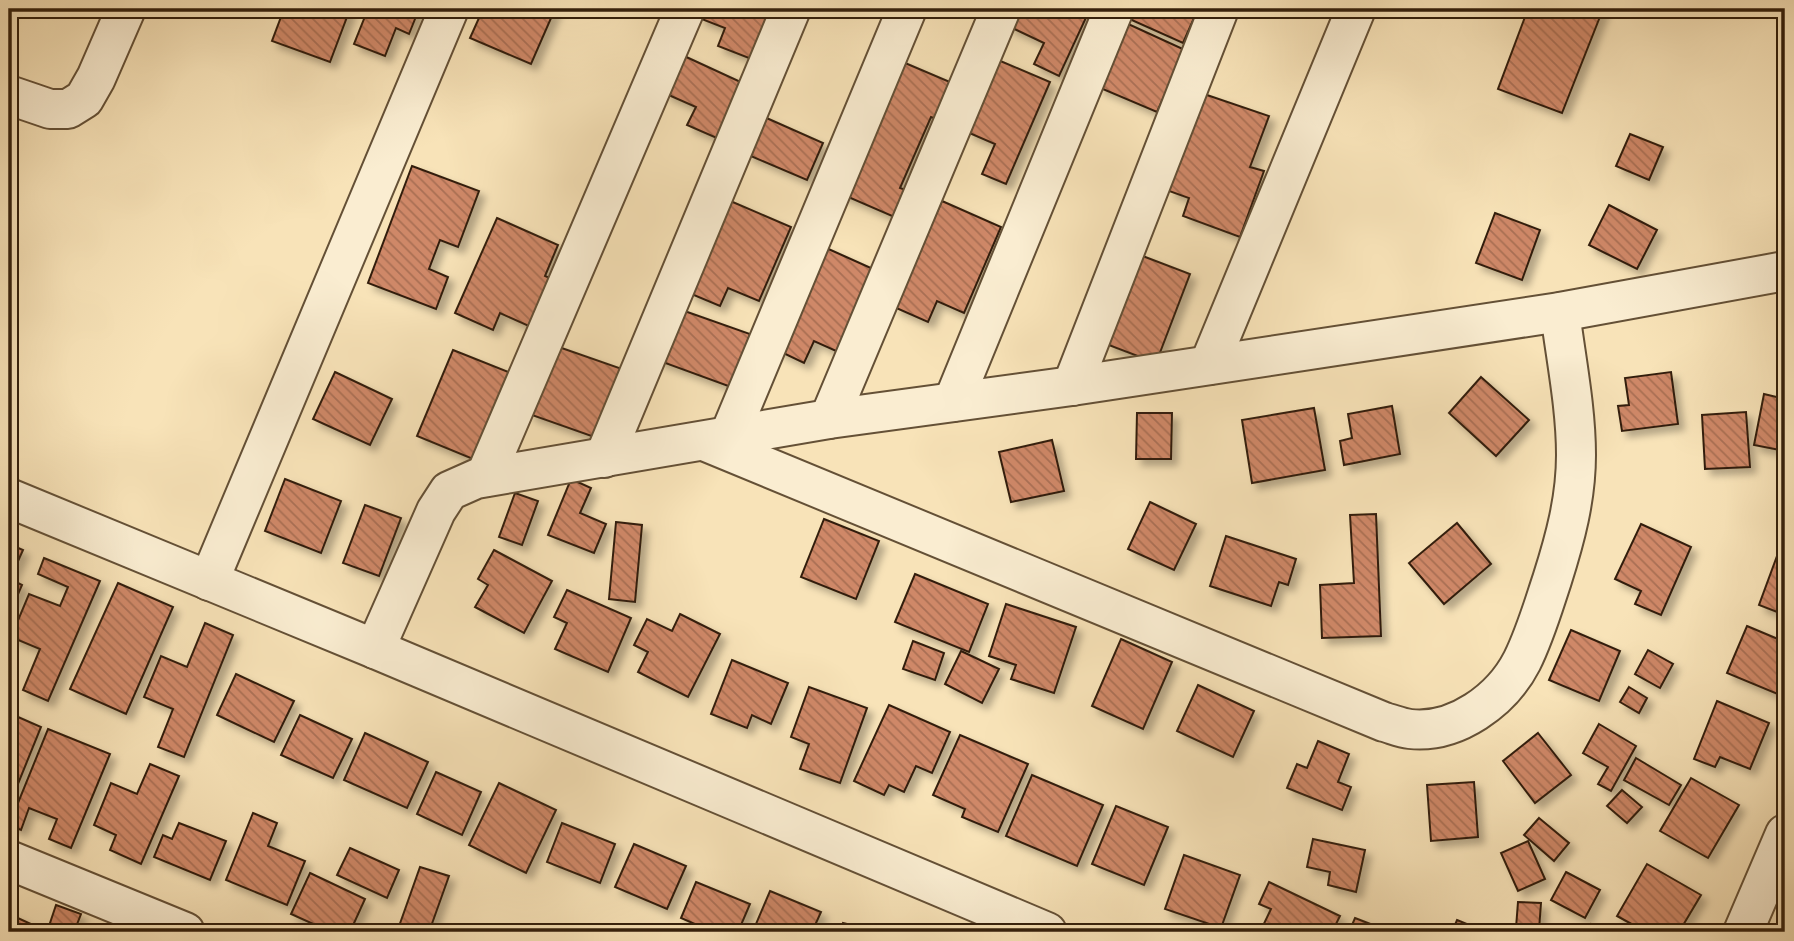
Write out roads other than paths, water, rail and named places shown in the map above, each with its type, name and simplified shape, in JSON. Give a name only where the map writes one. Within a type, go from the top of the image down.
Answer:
[{"type":"street","points":[[9,95],[50,109],[68,108],[83,99],[96,78],[126,9]]},
{"type":"street","points":[[209,581],[449,9]]},
{"type":"street","points":[[485,477],[685,9]]},
{"type":"street","points":[[604,458],[791,9]]},
{"type":"street","points":[[716,439],[907,9]]},
{"type":"street","points":[[829,419],[1002,9]]},
{"type":"street","points":[[953,402],[1114,9]]},
{"type":"street","points":[[1072,386],[1219,9]]},
{"type":"street","points":[[1209,365],[1356,9]]},
{"type":"street","points":[[375,649],[436,511],[449,491],[485,477],[829,419],[1072,386],[1560,312],[1785,271]]},
{"type":"street","points":[[716,439],[1384,722],[1409,729],[1432,728],[1460,720],[1486,705],[1522,662],[1538,623],[1566,535],[1574,494],[1576,455],[1560,312]]},
{"type":"street","points":[[9,498],[375,649],[967,917],[1047,932]]},
{"type":"street","points":[[1743,932],[1785,834]]},
{"type":"street","points":[[9,860],[185,932]]}]
